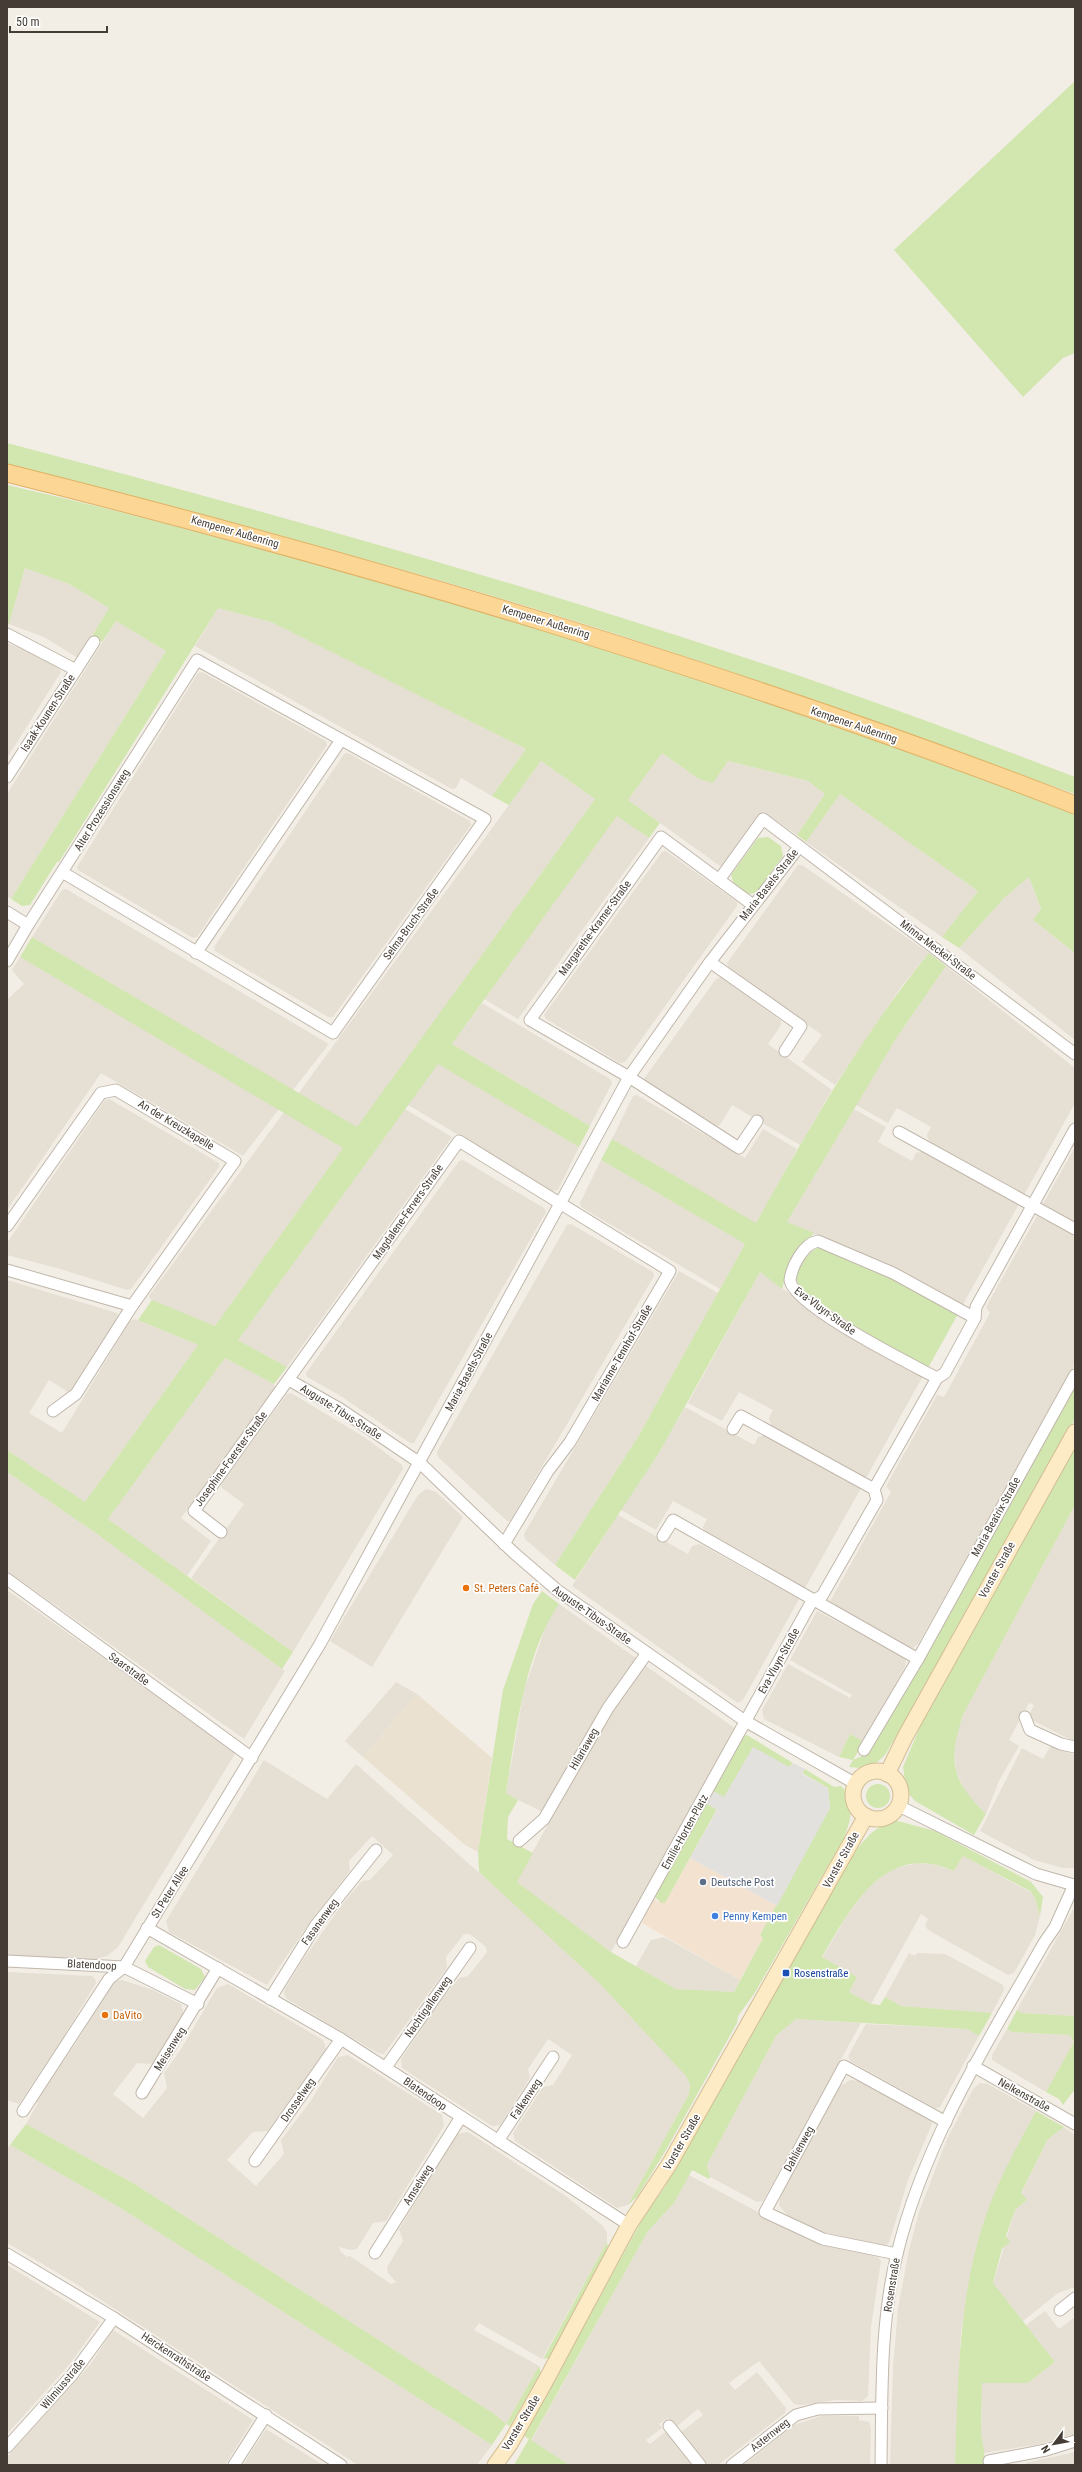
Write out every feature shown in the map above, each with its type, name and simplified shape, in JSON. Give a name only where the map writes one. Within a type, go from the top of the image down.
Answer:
[{"type":"main road","name":"Kempener Außenring","points":[[7,473],[233,531],[544,621],[854,724],[1075,805]]},
{"type":"main road","name":"Vorster Straße","points":[[887,1774],[905,1737],[1075,1432]]},
{"type":"main road","points":[[873,1772],[887,1774],[900,1787],[899,1806],[888,1816],[881,1819],[866,1816],[856,1806],[853,1798],[856,1784],[866,1774],[873,1772]]},
{"type":"main road","name":"Vorster Straße","points":[[495,2465],[510,2444],[553,2368],[629,2225],[670,2163],[866,1816]]},
{"type":"street","name":"Isaak-Kounen-Straße","points":[[7,634],[76,670]]},
{"type":"street","name":"Isaak-Kounen-Straße","points":[[7,777],[94,642]]},
{"type":"street","name":"Selma-Bruch-Straße","points":[[62,872],[333,1033],[485,819],[197,660]]},
{"type":"street","name":"Alter Prozessionsweg","points":[[7,961],[197,660]]},
{"type":"street","points":[[196,953],[341,740]]},
{"type":"street","name":"Maria-Basels-Straße","points":[[307,1666],[420,1463],[559,1203],[629,1077],[710,962],[799,847],[763,819],[719,880]]},
{"type":"street","name":"Margarethe-Kramer-Straße","points":[[629,1077],[530,1020],[661,837],[753,905]]},
{"type":"street","name":"Minna-Meckel-Straße","points":[[799,847],[1075,1054]]},
{"type":"street","points":[[7,912],[28,926]]},
{"type":"street","points":[[710,962],[801,1026],[785,1051]]},
{"type":"street","points":[[629,1077],[739,1148],[757,1121]]},
{"type":"street","name":"An der Kreuzkapelle","points":[[7,1226],[101,1093],[116,1090],[235,1161],[132,1306],[76,1394],[53,1411]]},
{"type":"street","name":"Eva-Vluyn-Straße","points":[[745,1721],[812,1601],[822,1596],[877,1500],[874,1489],[937,1378],[945,1373],[975,1318],[976,1307],[1075,1129]]},
{"type":"street","points":[[899,1132],[1075,1230]]},
{"type":"street","name":"Magdalene-Fervers-Straße","points":[[289,1380],[459,1141],[559,1203]]},
{"type":"street","name":"Marianne-Tennhof-Straße","points":[[504,1544],[548,1471],[570,1442],[670,1271],[559,1203]]},
{"type":"street","name":"Eva-Vluyn-Straße","points":[[937,1378],[847,1329],[796,1292],[790,1280],[797,1261],[808,1246],[818,1241],[893,1273],[975,1318]]},
{"type":"street","points":[[7,1270],[132,1306]]},
{"type":"street","name":"Maria-Beatrix-Straße","points":[[864,1750],[918,1659],[1075,1375]]},
{"type":"street","name":"Auguste-Tibus-Straße","points":[[289,1380],[340,1409],[420,1463],[504,1544],[557,1590],[745,1721],[856,1784]]},
{"type":"street","name":"Josephine-Foerster-Straße","points":[[221,1532],[194,1511],[289,1380]]},
{"type":"street","points":[[733,1429],[741,1416],[874,1489]]},
{"type":"street","points":[[663,1536],[673,1520],[812,1601],[918,1659]]},
{"type":"street","name":"Saarstraße","points":[[7,1579],[252,1758]]},
{"type":"street","name":"Hilariaweg","points":[[519,1841],[544,1819],[608,1708],[646,1653]]},
{"type":"street","name":"St.Peter Allee","points":[[23,2110],[109,1979],[124,1967],[307,1666]]},
{"type":"street","points":[[1025,1717],[1030,1730],[1061,1744],[1075,1747]]},
{"type":"street","name":"Emilie-Horten-Platz","points":[[623,1942],[745,1721]]},
{"type":"street","name":"Rosenstraße","points":[[881,2465],[886,2324],[897,2254],[928,2161],[973,2066],[1044,1943],[1055,1927],[1075,1885],[1036,1874],[899,1806]]},
{"type":"street","name":"Fasanenweg","points":[[270,1999],[316,1925],[376,1850]]},
{"type":"street","name":"Blatendoop","points":[[147,1928],[341,2039],[629,2225]]},
{"type":"street","name":"Nachtigallenweg","points":[[386,2067],[470,1948]]},
{"type":"street","name":"Blatendoop","points":[[7,1961],[124,1967],[198,2004]]},
{"type":"street","points":[[198,2004],[218,1968]]},
{"type":"street","name":"Meisenweg","points":[[142,2093],[198,2004]]},
{"type":"street","name":"Drosselweg","points":[[255,2161],[341,2039]]},
{"type":"street","name":"Falkenweg","points":[[498,2141],[553,2057]]},
{"type":"street","name":"Dahlienweg","points":[[897,2254],[823,2239],[765,2212],[844,2066],[946,2122]]},
{"type":"street","name":"Nelkenstraße","points":[[973,2066],[1075,2124]]},
{"type":"street","name":"Amselweg","points":[[375,2253],[461,2117]]},
{"type":"street","name":"Herckenrathstraße","points":[[7,2254],[114,2318],[266,2415],[341,2465]]},
{"type":"street","points":[[1060,2310],[1075,2298]]},
{"type":"street","name":"Wilmiusstraße","points":[[7,2447],[72,2375],[114,2318]]},
{"type":"street","name":"Asternweg","points":[[732,2465],[796,2415],[818,2409],[882,2408]]},
{"type":"street","points":[[234,2465],[266,2415]]},
{"type":"street","points":[[669,2426],[700,2465]]},
{"type":"street","points":[[990,2461],[1046,2450],[1075,2441]]},
{"type":"shaded area","points":[[25,568],[69,584],[109,608],[78,658],[44,637],[9,624]]},
{"type":"shaded area","points":[[218,608],[271,622],[526,749],[492,796],[461,778],[456,788],[452,789],[195,646]]},
{"type":"shaded area","points":[[116,621],[166,651],[11,899],[7,896],[7,794]]},
{"type":"shaded area","points":[[7,643],[33,653],[59,668],[61,672],[7,758]]},
{"type":"shaded area","points":[[202,672],[326,741],[327,745],[197,937],[193,938],[78,870],[77,867],[198,673]]},
{"type":"shaded area","points":[[348,753],[470,821],[471,825],[333,1017],[328,1017],[215,951],[214,947],[344,754]]},
{"type":"shaded area","points":[[662,753],[699,779],[728,761],[808,781],[825,794],[797,835],[763,811],[724,866],[720,866],[628,800]]},
{"type":"shaded area","points":[[541,761],[595,799],[357,1128],[298,1094]]},
{"type":"shaded area","points":[[840,794],[978,891],[942,937],[806,842]]},
{"type":"shaded area","points":[[617,815],[649,838],[518,1019],[484,999]]},
{"type":"shaded area","points":[[666,851],[737,902],[737,906],[625,1062],[620,1063],[546,1019],[544,1015],[662,852]]},
{"type":"shaded area","points":[[798,865],[802,865],[929,953],[901,987],[835,1085],[802,1062],[822,1035],[728,967],[727,963]]},
{"type":"shaded area","points":[[1029,877],[1041,910],[1033,920],[1075,953],[1075,1040],[959,948],[1005,897]]},
{"type":"shaded area","points":[[66,889],[329,1044],[293,1090],[32,937],[62,890]]},
{"type":"shaded area","points":[[20,957],[279,1109],[243,1156],[101,1073],[7,1210],[7,1000],[24,984],[12,970]]},
{"type":"shaded area","points":[[946,966],[1075,1068],[1075,1103],[1024,1195],[929,1142],[927,1135],[931,1127],[897,1108],[888,1123],[856,1105],[897,1037]]},
{"type":"shaded area","points":[[721,977],[781,1021],[781,1025],[768,1044],[832,1090],[800,1145],[732,1105],[720,1125],[716,1126],[644,1084],[643,1080],[716,979]]},
{"type":"shaded area","points":[[482,1003],[610,1079],[612,1083],[590,1126],[452,1044]]},
{"type":"shaded area","points":[[438,1063],[579,1147],[558,1190],[553,1191],[408,1105]]},
{"type":"shaded area","points":[[637,1095],[745,1158],[763,1129],[797,1149],[756,1224],[612,1139],[633,1096]]},
{"type":"shaded area","points":[[109,1099],[219,1163],[219,1167],[131,1289],[127,1290],[57,1268],[7,1255],[7,1243],[105,1100]]},
{"type":"shaded area","points":[[405,1109],[452,1137],[287,1367],[238,1340]]},
{"type":"shaded area","points":[[854,1109],[886,1127],[878,1142],[912,1161],[916,1153],[924,1151],[1019,1204],[962,1306],[884,1264],[787,1222]]},
{"type":"shaded area","points":[[284,1112],[344,1147],[215,1326],[151,1300],[149,1296]]},
{"type":"shaded area","points":[[1075,1147],[1075,1223],[1043,1204]]},
{"type":"shaded area","points":[[463,1160],[544,1208],[546,1212],[414,1443],[410,1443],[339,1395],[307,1377],[306,1373],[459,1161]]},
{"type":"shaded area","points":[[601,1160],[745,1244],[720,1289],[581,1207],[580,1203]]},
{"type":"shaded area","points":[[1037,1216],[1075,1235],[1075,1361],[1072,1371],[918,1644],[913,1648],[907,1647],[829,1603],[891,1492],[886,1486],[937,1395],[944,1397],[990,1313],[986,1307]]},
{"type":"shaded area","points":[[571,1224],[653,1272],[654,1276],[510,1521],[507,1521],[438,1457],[437,1452],[567,1225]]},
{"type":"shaded area","points":[[679,1271],[718,1293],[638,1437],[555,1565],[525,1539],[524,1534]]},
{"type":"shaded area","points":[[760,1272],[816,1313],[923,1376],[866,1478],[771,1426],[769,1418],[773,1410],[739,1392],[722,1421],[688,1403]]},
{"type":"shaded area","points":[[7,1280],[117,1313],[118,1317],[73,1391],[68,1392],[49,1380],[29,1413],[62,1433],[130,1321],[135,1319],[198,1345],[85,1502],[7,1450]]},
{"type":"shaded area","points":[[225,1358],[274,1384],[275,1388],[181,1518],[211,1541],[187,1576],[108,1519]]},
{"type":"shaded area","points":[[291,1393],[364,1437],[402,1465],[403,1469],[293,1652],[191,1578],[244,1504],[222,1488],[221,1484],[287,1394]]},
{"type":"shaded area","points":[[685,1407],[754,1445],[758,1437],[766,1435],[861,1488],[804,1590],[705,1535],[703,1527],[707,1519],[673,1501],[656,1530],[621,1510],[659,1453]]},
{"type":"shaded area","points":[[7,1472],[97,1534],[285,1671],[244,1739],[7,1571]]},
{"type":"shaded area","points":[[426,1489],[436,1492],[463,1517],[372,1667],[330,1641],[418,1495]]},
{"type":"shaded area","points":[[1075,1505],[1075,1742],[1030,1719],[1029,1715],[1034,1705],[1029,1703],[1009,1740],[1019,1746],[999,1781],[986,1814],[967,1795],[956,1771],[954,1743],[963,1715]]},
{"type":"shaded area","points":[[618,1515],[688,1554],[692,1546],[700,1544],[799,1599],[743,1700],[738,1703],[572,1586]]},
{"type":"shaded area","points":[[7,1590],[236,1752],[118,1947],[107,1956],[93,1960],[7,1955]]},
{"type":"shaded area","points":[[559,1604],[636,1658],[603,1705],[545,1809],[541,1811],[506,1794],[524,1690],[548,1620]]},
{"type":"shaded area","points":[[817,1611],[903,1656],[906,1661],[905,1667],[864,1742],[850,1734],[839,1757],[764,1719],[762,1710],[788,1664],[850,1698],[852,1695],[790,1660]]},
{"type":"shaded area","points":[[646,1666],[736,1729],[611,1952],[516,1882],[611,1711],[642,1667]]},
{"type":"shaded area","points":[[396,1682],[417,1694],[363,1757],[345,1741]]},
{"type":"shaded area","points":[[417,1694],[492,1758],[478,1852],[465,1845],[363,1757]]},
{"type":"shaded area","points":[[1054,1746],[1075,1755],[1075,1868],[1063,1868],[1034,1860],[980,1831],[1022,1748],[1043,1759],[1050,1747]]},
{"type":"shaded area","points":[[753,1747],[789,1767],[793,1763],[805,1769],[802,1774],[828,1788],[830,1808],[777,1906],[690,1858],[717,1810],[706,1803],[713,1791],[724,1797]]},
{"type":"shaded area","points":[[264,1760],[327,1799],[356,1764],[519,1908],[600,1984],[687,2076],[690,2084],[689,2094],[628,2205],[617,2208],[515,2141],[513,2133],[543,2087],[553,2085],[572,2055],[548,2039],[528,2069],[530,2078],[500,2125],[492,2126],[402,2068],[401,2059],[442,1999],[459,1978],[468,1976],[487,1952],[486,1947],[470,1934],[464,1934],[446,1957],[447,1968],[384,2054],[378,2053],[287,1999],[284,1994],[285,1989],[302,1961],[344,1902],[362,1881],[370,1880],[393,1855],[372,1836],[349,1861],[350,1871],[310,1922],[267,1985],[169,1932],[166,1921]]},
{"type":"shaded area","points":[[963,1856],[1030,1892],[1035,1898],[1040,1916],[1035,1935],[1014,1973],[1008,1975],[928,1930],[925,1925],[928,1919],[921,1914],[871,2004],[849,1992],[857,1977],[822,1958],[848,1914],[866,1890],[888,1871],[904,1866],[920,1863],[936,1865],[954,1871]]},
{"type":"shaded area","points":[[690,1858],[777,1906],[760,1935],[763,1938],[740,1980],[642,1923],[654,1896],[656,1901],[665,1903]]},
{"type":"shaded area","points":[[1075,1906],[1075,2016],[1022,2013],[1017,2010]]},
{"type":"shaded area","points":[[664,1937],[740,1980],[734,1992],[676,1989],[636,1966],[651,1940]]},
{"type":"shaded area","points":[[909,1953],[915,1956],[917,1953],[945,1954],[1003,1985],[1004,1990],[992,2013],[901,2006],[885,1997]]},
{"type":"shaded area","points":[[7,1972],[92,1976],[96,1983],[64,2036],[19,2104],[7,2100]]},
{"type":"shaded area","points":[[122,1980],[153,1990],[181,2004],[184,2015],[152,2064],[137,2063],[113,2094],[143,2118],[167,2088],[164,2073],[181,2049],[217,1988],[228,1984],[323,2040],[326,2049],[298,2093],[268,2131],[253,2132],[227,2160],[256,2186],[284,2154],[281,2140],[310,2102],[338,2057],[348,2055],[442,2115],[444,2126],[386,2221],[373,2223],[357,2249],[351,2250],[339,2247],[341,2252],[347,2257],[350,2256],[391,2284],[396,2282],[388,2273],[387,2267],[403,2241],[399,2229],[457,2134],[468,2132],[567,2197],[603,2226],[607,2233],[607,2242],[542,2359],[479,2323],[474,2330],[539,2366],[506,2424],[493,2413],[133,2183],[26,2124],[38,2103],[36,2101],[78,2040],[111,1985],[116,1981]]},
{"type":"shaded area","points":[[796,2019],[861,2023],[763,2201],[757,2202],[710,2177],[707,2165],[776,2036]]},
{"type":"shaded area","points":[[866,2024],[967,2029],[979,2036],[940,2107],[935,2108],[850,2061],[848,2056]]},
{"type":"shaded area","points":[[1007,2029],[1012,2032],[1070,2035],[1074,2043],[1046,2092],[992,2060],[992,2055]]},
{"type":"shaded area","points":[[850,2080],[862,2081],[929,2118],[932,2124],[908,2180],[889,2243],[884,2246],[815,2230],[788,2216],[779,2205],[781,2192],[838,2088]]},
{"type":"shaded area","points":[[980,2083],[988,2084],[1036,2111],[998,2186],[974,2258],[961,2331],[955,2465],[890,2465],[893,2367],[898,2308],[909,2250],[919,2212],[947,2139],[973,2089]]},
{"type":"shaded area","points":[[1064,2127],[1075,2135],[1075,2287],[1058,2293],[1023,2321],[993,2284],[1015,2210],[1027,2200],[1021,2194],[1048,2139]]},
{"type":"shaded area","points":[[10,2145],[119,2207],[492,2445],[477,2465],[358,2465],[73,2282],[7,2243],[7,2148]]},
{"type":"shaded area","points":[[689,2175],[810,2240],[878,2257],[881,2261],[871,2327],[868,2396],[862,2401],[836,2400],[801,2405],[794,2404],[759,2361],[729,2383],[735,2390],[757,2372],[786,2408],[785,2413],[718,2465],[707,2465],[680,2433],[703,2415],[698,2409],[676,2427],[668,2418],[659,2424],[662,2428],[646,2440],[650,2444],[668,2430],[695,2465],[569,2465],[531,2441],[648,2231],[674,2203]]},
{"type":"shaded area","points":[[7,2265],[100,2322],[69,2365],[7,2434]]},
{"type":"shaded area","points":[[1045,2311],[1059,2329],[1075,2317],[1075,2434],[1040,2444],[984,2453],[981,2432],[982,2383],[1028,2383],[1055,2362],[1026,2325]]},
{"type":"shaded area","points":[[113,2330],[253,2420],[225,2465],[7,2465],[7,2457],[90,2365]]},
{"type":"shaded area","points":[[821,2416],[859,2416],[859,2420],[869,2422],[871,2429],[870,2465],[744,2465],[794,2425]]},
{"type":"shaded area","points":[[266,2429],[315,2460],[323,2465],[243,2465]]},
{"type":"shaded area","points":[[1075,2452],[1075,2465],[1025,2465],[1026,2463]]},
{"type":"green space","points":[[1075,81],[1075,353],[1063,358],[1023,397],[894,250]]},
{"type":"green space","points":[[7,443],[288,519],[474,573],[752,660],[995,746],[1075,777],[1075,794],[747,677],[549,613],[347,554],[7,464]]},
{"type":"green space","points":[[7,485],[278,553],[546,631],[812,718],[1075,812],[1075,953],[1033,920],[1041,909],[1029,877],[1005,897],[959,948],[942,937],[978,891],[840,794],[806,842],[797,835],[825,794],[808,781],[728,761],[713,783],[699,779],[662,753],[628,800],[660,823],[649,838],[617,816],[452,1044],[590,1126],[579,1147],[438,1064],[238,1340],[287,1367],[274,1384],[225,1358],[108,1519],[293,1652],[282,1669],[97,1534],[7,1472],[7,1450],[85,1502],[198,1345],[138,1320],[152,1300],[215,1326],[343,1148],[20,957],[32,937],[357,1127],[595,799],[541,761],[509,805],[492,796],[526,749],[271,622],[218,608],[59,862],[57,862],[30,905],[22,906],[11,899],[166,651],[116,621],[102,642],[92,636],[109,608],[69,584],[25,568],[9,624],[7,624]]},
{"type":"green space","points":[[768,837],[781,846],[783,856],[756,893],[746,894],[734,885],[731,875],[758,838]]},
{"type":"green space","points":[[929,953],[946,966],[897,1037],[787,1222],[814,1233],[794,1259],[787,1273],[782,1289],[760,1272],[659,1453],[575,1580],[555,1565],[638,1437],[745,1244],[601,1160],[612,1139],[756,1223],[836,1084],[881,1017]]},
{"type":"green space","points":[[817,1248],[823,1248],[890,1276],[958,1314],[928,1368],[892,1350],[802,1291],[796,1279],[799,1270],[806,1257]]},
{"type":"green space","points":[[1075,1387],[1075,1419],[951,1643],[885,1755],[873,1765],[860,1768],[849,1767],[853,1760],[869,1753]]},
{"type":"green space","points":[[1075,1443],[1075,1505],[963,1715],[958,1731],[954,1758],[959,1780],[974,1802],[986,1814],[974,1835],[915,1801],[907,1792],[903,1767],[923,1720],[959,1651]]},
{"type":"green space","points":[[542,1591],[559,1604],[547,1624],[537,1647],[529,1670],[523,1695],[506,1793],[518,1800],[508,1817],[507,1839],[533,1853],[517,1882],[611,1952],[676,1989],[734,1992],[763,1938],[760,1935],[830,1808],[828,1788],[802,1773],[805,1769],[834,1787],[841,1786],[849,1798],[851,1811],[849,1824],[844,1838],[754,1994],[738,2016],[737,2023],[666,2150],[637,2197],[628,2205],[689,2094],[690,2084],[686,2076],[600,1984],[479,1872],[478,1852],[503,1690],[533,1604]]},
{"type":"green space","points":[[850,1734],[864,1742],[853,1760],[839,1757]]},
{"type":"green space","points":[[747,1735],[793,1763],[789,1767],[724,1798],[713,1791],[743,1736]]},
{"type":"green space","points":[[878,1784],[883,1785],[889,1791],[889,1801],[883,1807],[878,1808],[873,1807],[867,1801],[866,1796],[867,1791],[873,1785]]},
{"type":"green space","points":[[706,1803],[717,1809],[665,1903],[661,1903],[654,1896]]},
{"type":"green space","points":[[894,1820],[935,1831],[1031,1882],[1043,1897],[1040,1916],[1035,1898],[1030,1891],[963,1856],[954,1871],[930,1864],[908,1864],[890,1872],[873,1884],[858,1900],[822,1957],[857,1977],[849,1992],[871,2004],[880,2005],[885,1997],[901,2006],[992,2013],[979,2036],[967,2029],[796,2019],[776,2036],[707,2165],[710,2177],[709,2179],[692,2170],[674,2203],[648,2231],[531,2440],[569,2465],[514,2465],[529,2439],[524,2436],[649,2207],[663,2190],[843,1871],[859,1847],[870,1835]]},
{"type":"green space","points":[[159,1945],[201,1969],[205,1977],[195,1990],[185,1989],[148,1967],[145,1961],[154,1947]]},
{"type":"green space","points":[[1017,2010],[1022,2013],[1075,2016],[1075,2089],[1063,2105],[1059,2099],[1046,2092],[1074,2042],[1070,2035],[1012,2032],[1007,2029]]},
{"type":"green space","points":[[1036,2111],[1064,2127],[1048,2139],[1021,2193],[1027,2200],[1015,2210],[1006,2236],[1010,2242],[1002,2249],[993,2283],[1055,2362],[1028,2383],[982,2383],[981,2432],[986,2465],[955,2465],[961,2342],[964,2311],[975,2251],[995,2192]]},
{"type":"green space","points":[[26,2124],[133,2183],[493,2413],[506,2424],[492,2445],[119,2207],[10,2145]]},
{"type":"green space","points":[[607,2242],[608,2249],[549,2358],[543,2359]]},
{"type":"green space","points":[[539,2366],[541,2373],[510,2426],[506,2424]]},
{"type":"place","name":"St. Peters Café","points":[[466,1588]]},
{"type":"place","name":"Deutsche Post","points":[[703,1882]]},
{"type":"place","name":"Penny Kempen","points":[[715,1916]]},
{"type":"place","name":"Rosenstraße","points":[[786,1973]]},
{"type":"place","name":"DaVito","points":[[105,2015]]}]
